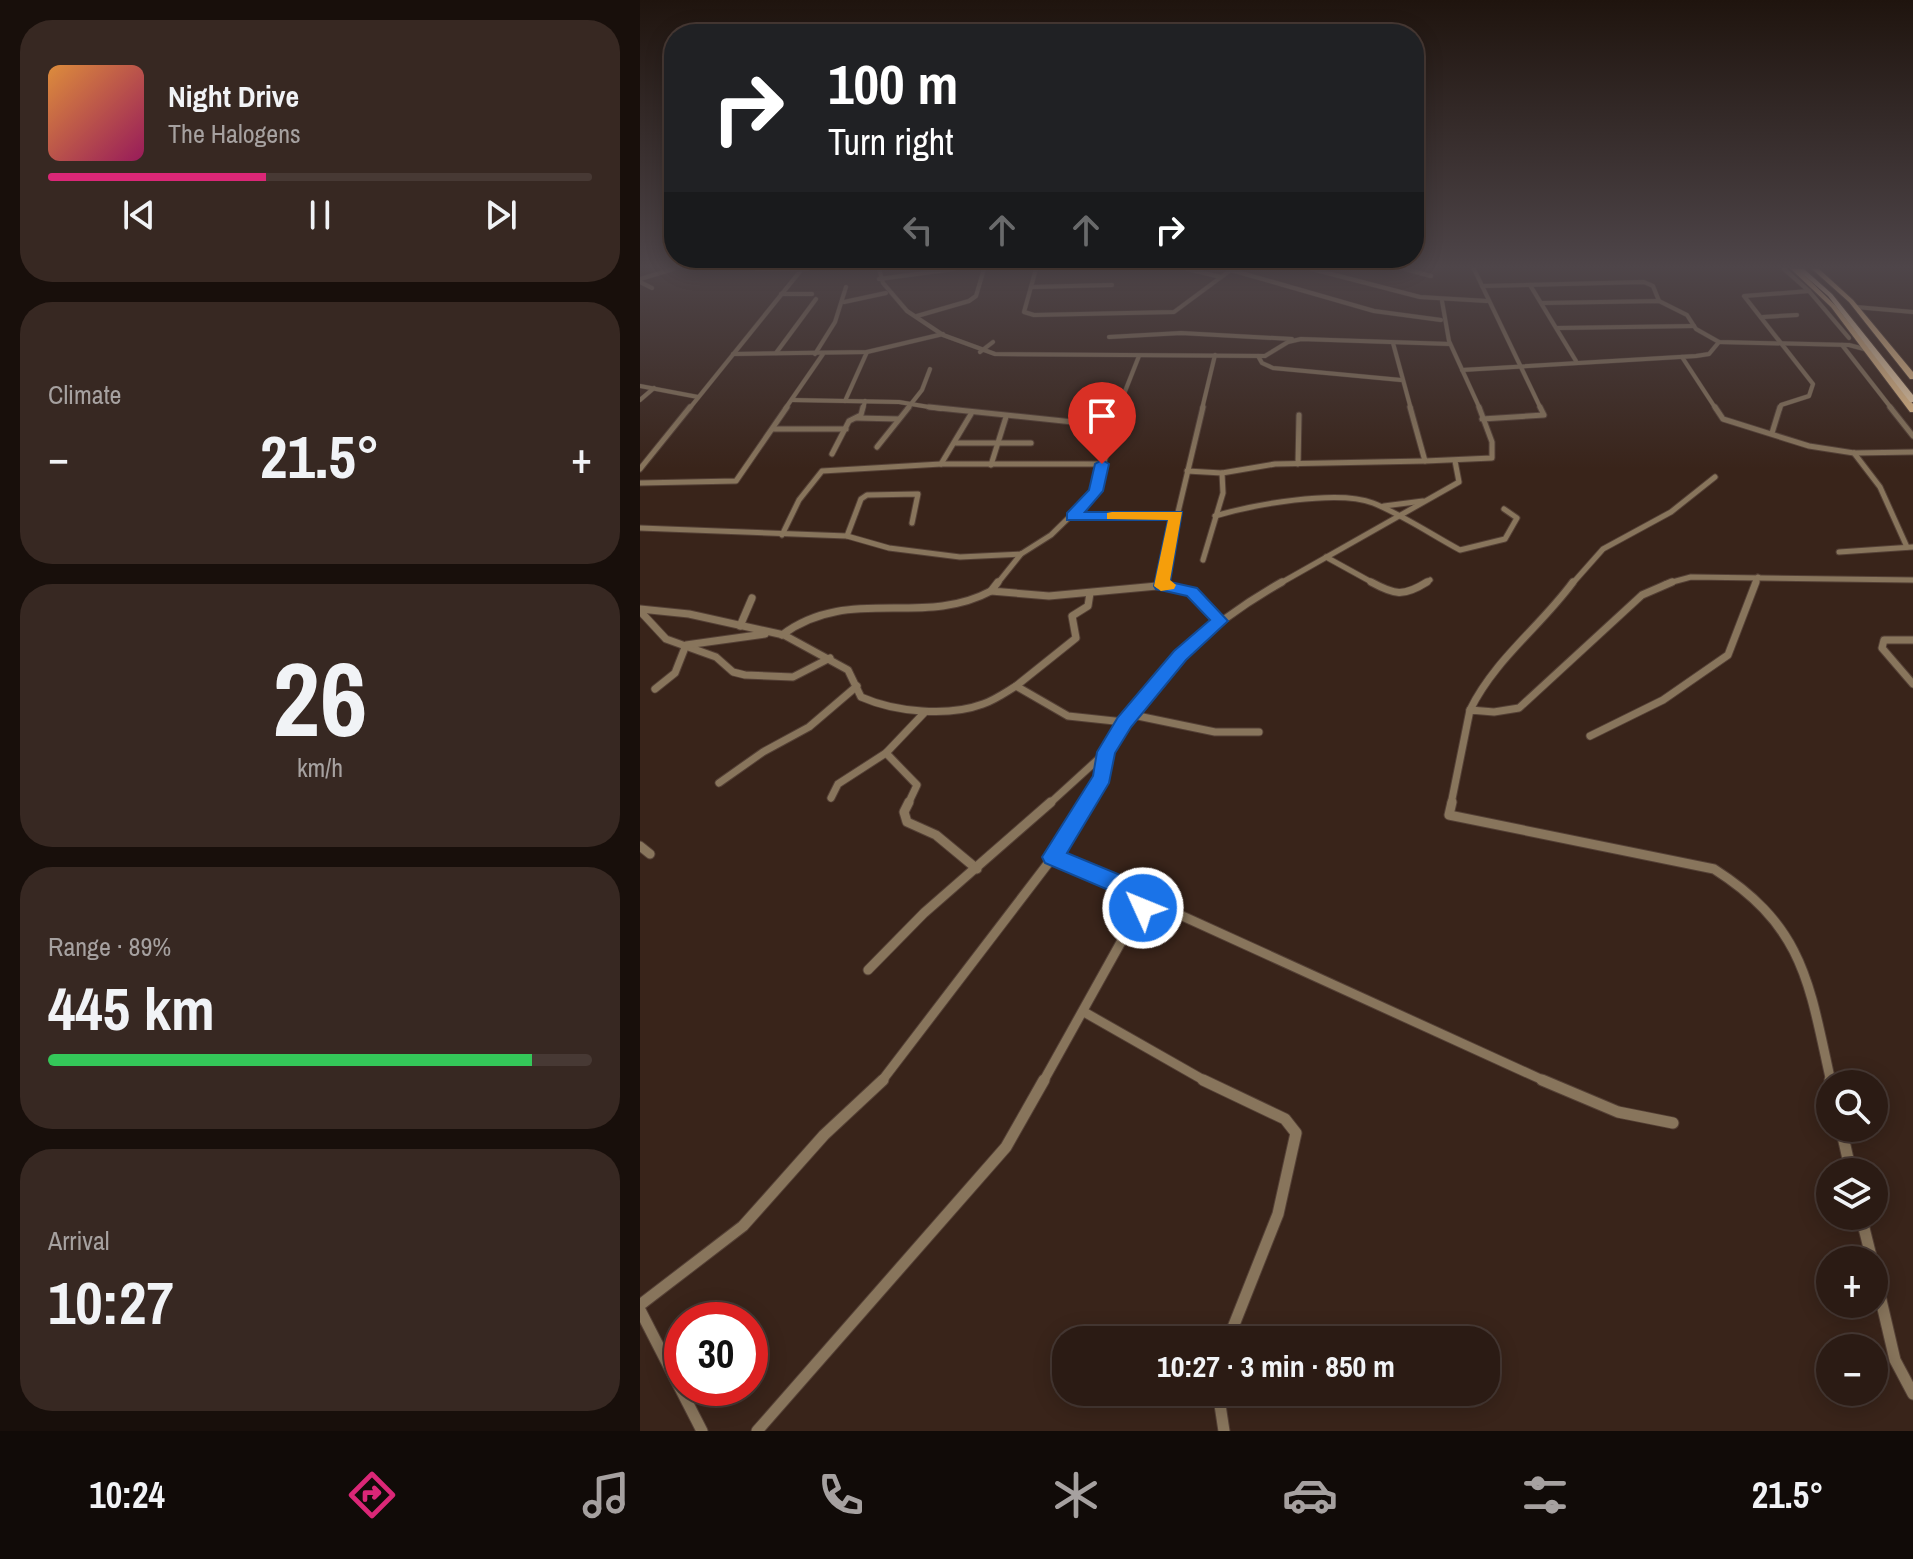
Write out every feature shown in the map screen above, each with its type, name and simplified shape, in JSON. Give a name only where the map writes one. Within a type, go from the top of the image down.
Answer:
[{"type":"highway","points":[[1862,336],[1913,400]]},
{"type":"highway","points":[[1871,336],[1913,387]]},
{"type":"main road","points":[[1857,336],[1913,410]]},
{"type":"main road","points":[[1880,336],[1913,377]]},
{"type":"street","points":[[640,469],[748,336]]},
{"type":"street","points":[[776,353],[788,336]]},
{"type":"street","points":[[815,354],[825,336]]},
{"type":"street","points":[[733,354],[867,352],[935,336]]},
{"type":"street","points":[[947,336],[980,352],[1024,356],[1258,356],[1272,353],[1295,340]]},
{"type":"street","points":[[1109,337],[1131,336]]},
{"type":"street","points":[[1226,336],[1450,344]]},
{"type":"street","points":[[1187,471],[1222,473],[1298,464],[1490,460],[1494,456],[1482,419],[1447,336]]},
{"type":"street","points":[[1482,419],[1544,415],[1504,336]]},
{"type":"street","points":[[1561,336],[1576,361]]},
{"type":"street","points":[[1709,336],[1719,342],[1786,345],[1861,341]]},
{"type":"street","points":[[1772,433],[1781,405],[1809,396],[1813,384],[1778,336]]},
{"type":"street","points":[[1841,336],[1913,436]]},
{"type":"street","points":[[980,352],[993,342]]},
{"type":"street","points":[[1462,370],[1518,364],[1682,357],[1709,354],[1719,342]]},
{"type":"street","points":[[1393,343],[1425,461]]},
{"type":"street","points":[[1418,343],[1452,351]]},
{"type":"street","points":[[1846,343],[1868,350]]},
{"type":"street","points":[[845,401],[867,352]]},
{"type":"street","points":[[640,483],[736,481],[823,354]]},
{"type":"street","points":[[1161,586],[1215,355]]},
{"type":"street","points":[[640,528],[847,536],[889,548],[960,557],[1021,554],[1036,547],[1072,517],[1096,491],[1111,426],[1139,356]]},
{"type":"street","points":[[1258,356],[1262,363],[1273,368],[1401,380]]},
{"type":"street","points":[[1682,357],[1718,416],[1809,446],[1854,453],[1913,452]]},
{"type":"street","points":[[877,447],[922,390],[930,369]]},
{"type":"street","points":[[640,386],[698,397]]},
{"type":"street","points":[[640,400],[654,388]]},
{"type":"street","points":[[792,400],[910,404],[971,414],[1111,426]]},
{"type":"street","points":[[857,418],[865,401]]},
{"type":"street","points":[[941,464],[971,414]]},
{"type":"street","points":[[1298,464],[1299,415]]},
{"type":"street","points":[[991,465],[1006,417]]},
{"type":"street","points":[[832,454],[851,418],[899,419]]},
{"type":"street","points":[[774,429],[846,429]]},
{"type":"street","points":[[956,443],[1031,443]]},
{"type":"street","points":[[1839,552],[1874,552],[1910,547],[1880,487],[1854,453]]},
{"type":"street","points":[[868,970],[910,922],[977,869],[1106,752],[1124,722],[1180,656],[1220,621],[1459,482],[1455,461]]},
{"type":"street","points":[[782,535],[799,500],[822,471],[941,464],[1102,464]]},
{"type":"street","points":[[1203,560],[1225,483],[1222,473]]},
{"type":"street","points":[[1715,477],[1671,512],[1603,549],[1589,561],[1554,608],[1486,678],[1470,710],[1449,815],[1714,869],[1743,884],[1769,908],[1787,931],[1802,963],[1828,1070]]},
{"type":"street","points":[[847,536],[861,499],[870,495],[918,494],[912,523]]},
{"type":"street","points":[[1215,516],[1256,504],[1308,500],[1371,502],[1460,550],[1505,539],[1517,518],[1504,509]]},
{"type":"street","points":[[1383,506],[1426,501]]},
{"type":"street","points":[[1072,517],[1176,515]]},
{"type":"street","points":[[686,645],[722,642],[743,635],[778,634],[795,620],[859,607],[964,607],[991,591],[1021,554]]},
{"type":"street","points":[[1326,557],[1395,595],[1408,594],[1430,580]]},
{"type":"street","points":[[1470,710],[1494,712],[1519,708],[1642,595],[1657,586],[1691,577],[1913,580]]},
{"type":"street","points":[[1590,736],[1663,700],[1728,655],[1758,577]]},
{"type":"street","points":[[991,591],[1016,596],[1161,586],[1192,592],[1220,621]]},
{"type":"street","points":[[640,610],[689,614],[778,634],[830,658],[848,670],[861,697],[879,705],[925,712],[971,709],[1016,686],[1076,638],[1072,616],[1088,606],[1090,593]]},
{"type":"street","points":[[740,626],[752,598]]},
{"type":"street","points":[[640,610],[666,639],[716,657],[733,672],[762,677],[793,677],[830,658]]},
{"type":"street","points":[[1913,640],[1884,640],[1882,648],[1913,684]]},
{"type":"street","points":[[655,689],[675,673],[686,645]]},
{"type":"street","points":[[719,783],[763,752],[809,727],[857,686]]},
{"type":"street","points":[[1016,686],[1068,716],[1124,722]]},
{"type":"street","points":[[831,798],[838,784],[886,753],[925,712]]},
{"type":"street","points":[[1133,715],[1215,732],[1259,732]]},
{"type":"street","points":[[702,1431],[640,1307],[663,1284],[743,1226],[824,1135],[893,1071],[967,966],[1053,857],[1102,777],[1106,752]]},
{"type":"street","points":[[886,753],[917,785],[904,812],[907,822],[936,835],[977,869]]},
{"type":"street","points":[[640,846],[650,854]]},
{"type":"street","points":[[1053,857],[1126,886],[1145,899],[1193,918],[1480,1054],[1604,1106],[1673,1123]]},
{"type":"street","points":[[757,1431],[984,1176],[1006,1147],[1143,908],[1145,899]]},
{"type":"street","points":[[1084,1012],[1192,1075],[1285,1119],[1296,1133],[1285,1194],[1271,1243],[1232,1326]]},
{"type":"street","points":[[1885,1318],[1895,1360],[1913,1394]]},
{"type":"street","points":[[1220,1406],[1224,1431]]},
{"type":"slow traffic","points":[[1112,516],[1176,515],[1161,586],[1168,585]]},
{"type":"route","points":[[1102,464],[1096,491],[1072,517],[1176,515],[1161,586],[1180,587],[1192,592],[1220,621],[1180,656],[1124,722],[1106,752],[1102,777],[1053,857],[1139,893],[1145,899],[1143,908]]}]
